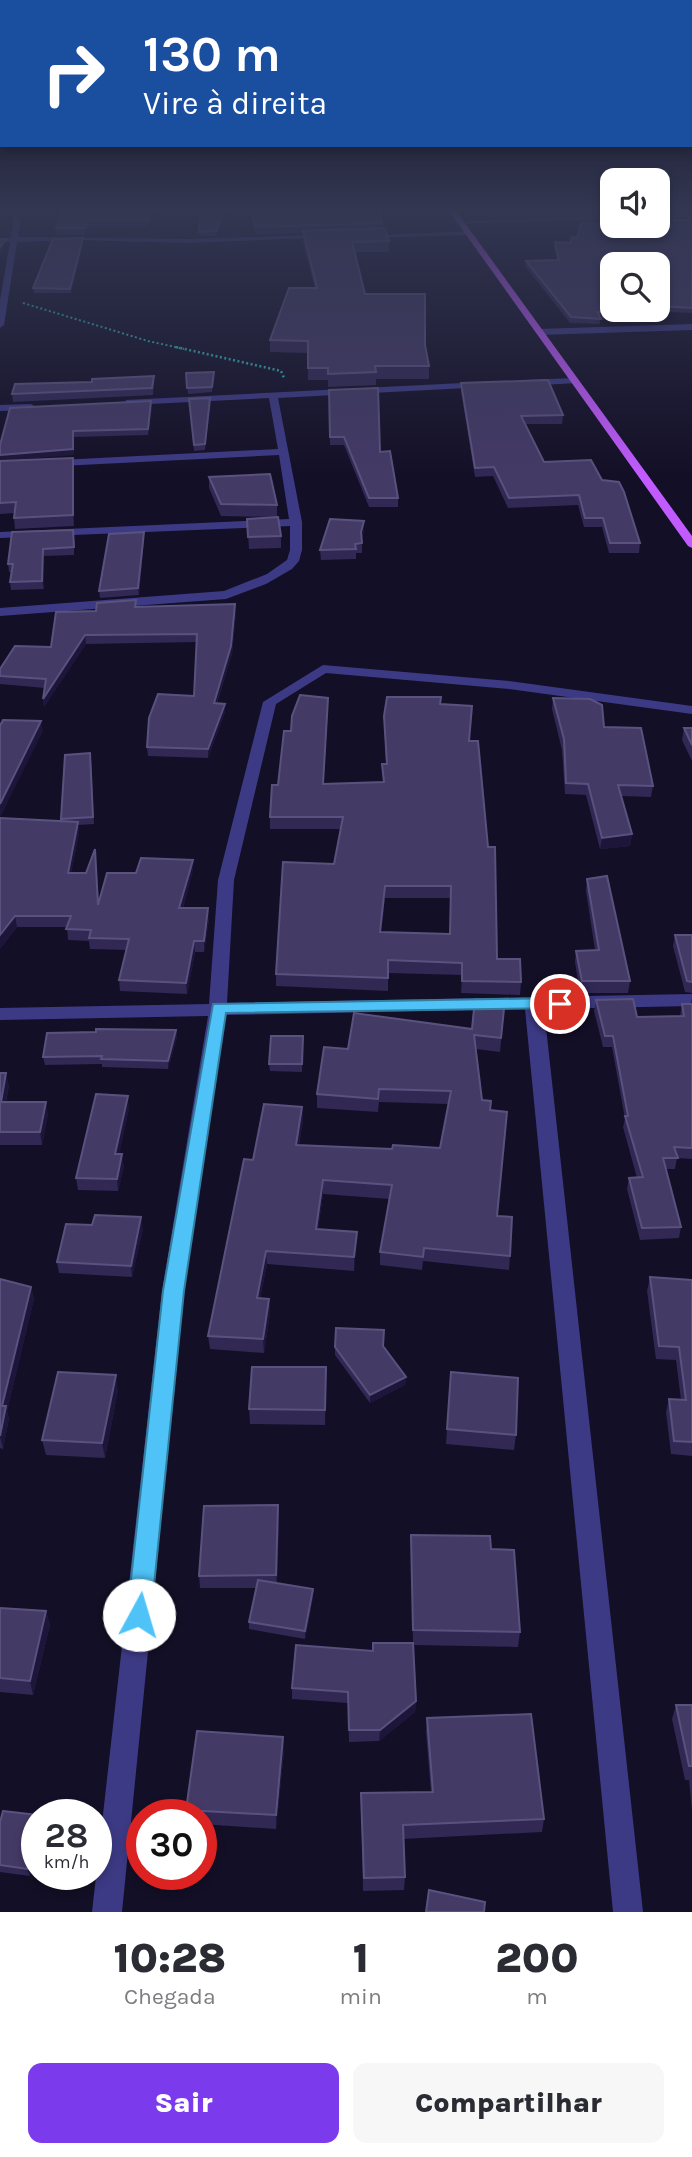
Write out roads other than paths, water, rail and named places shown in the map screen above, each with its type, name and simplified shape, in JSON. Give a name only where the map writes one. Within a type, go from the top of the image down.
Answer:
[{"type":"main road","points":[[514,297],[692,544]]},
{"type":"street","points":[[0,321],[5,297]]},
{"type":"street","points":[[539,332],[692,327]]},
{"type":"street","points":[[506,384],[574,381]]},
{"type":"street","points":[[123,402],[492,385]]},
{"type":"street","points":[[0,612],[226,595],[253,585],[292,563],[298,553],[296,522],[273,395]]},
{"type":"street","points":[[0,408],[41,406]]},
{"type":"street","points":[[0,466],[282,452]]},
{"type":"street","points":[[0,535],[296,522]]},
{"type":"street","points":[[107,1912],[173,1291],[218,1008],[226,880],[270,702],[323,669],[509,685],[692,710]]},
{"type":"street","points":[[0,1014],[692,1000]]},
{"type":"street","points":[[534,1004],[628,1912]]}]
